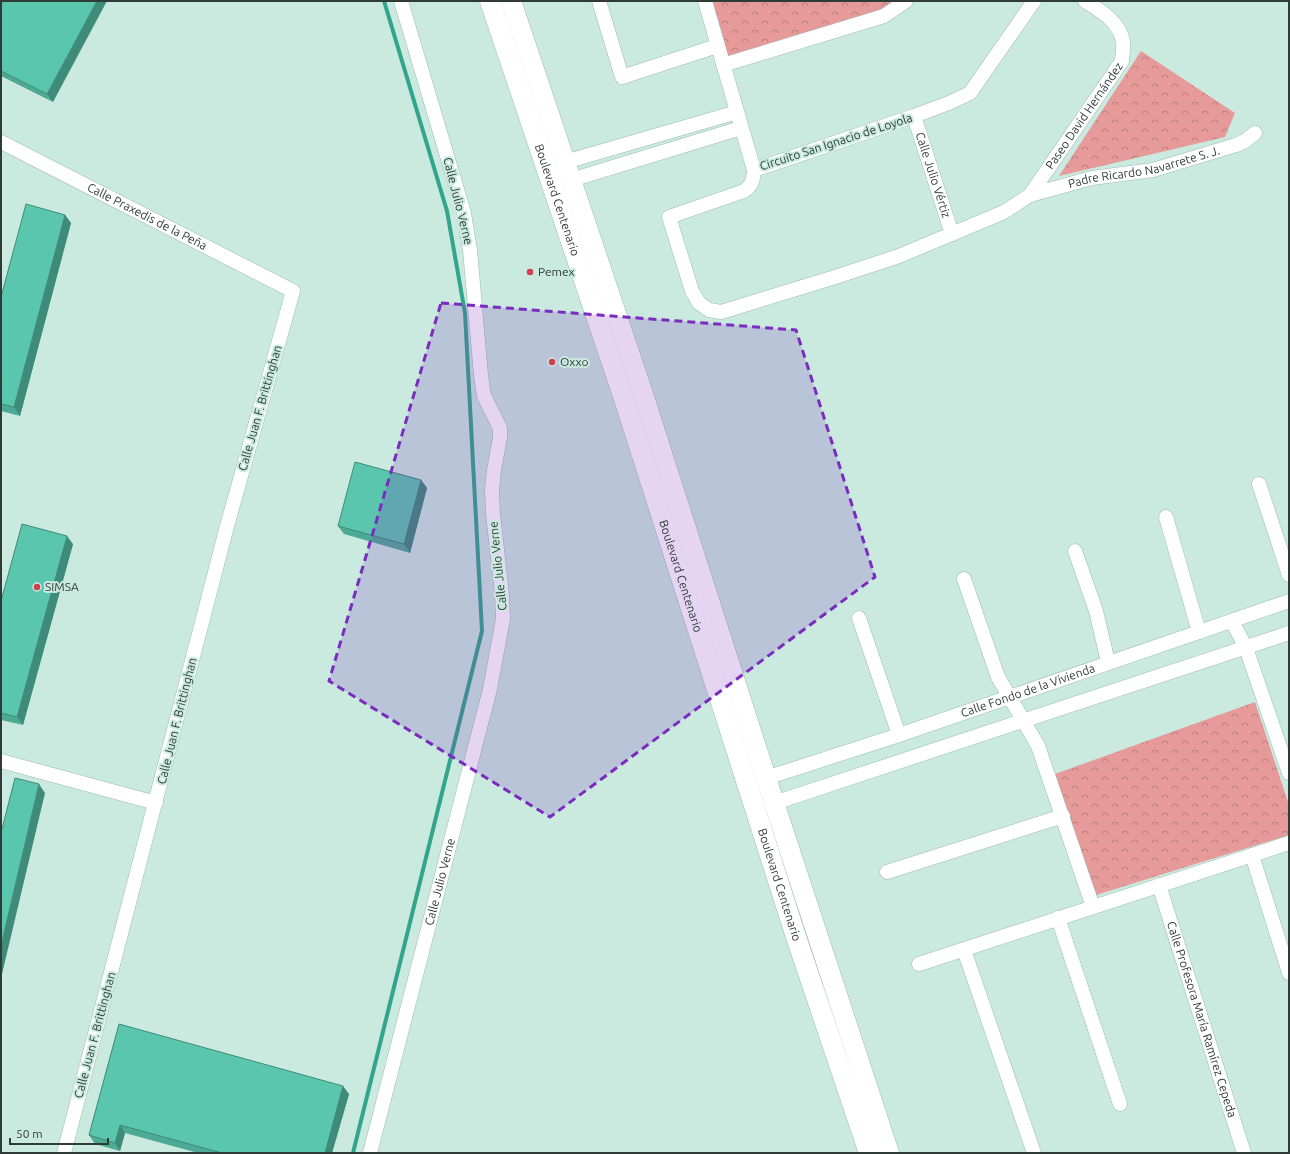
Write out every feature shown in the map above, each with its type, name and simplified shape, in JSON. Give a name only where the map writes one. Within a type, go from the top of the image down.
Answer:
[{"type":"main road","name":"Boulevard Centenario","points":[[490,1],[624,399],[797,940],[869,1153]]},
{"type":"main road","name":"Boulevard Centenario","points":[[512,5],[643,394],[774,803],[889,1153]]},
{"type":"main road","points":[[515,74],[541,127],[557,170],[562,176],[568,171]]},
{"type":"main road","points":[[705,655],[725,648]]},
{"type":"main road","points":[[724,714],[737,724],[760,794],[765,799],[774,803]]},
{"type":"street","name":"Calle Julio Verne","points":[[370,1153],[490,689],[503,619],[492,490],[500,438],[500,428],[484,396],[470,250],[464,213],[401,1]]},
{"type":"street","points":[[600,1],[622,77],[717,46]]},
{"type":"street","points":[[705,1],[754,170]]},
{"type":"street","name":"Circuito San Ignacio de Loyola","points":[[1030,195],[1004,212],[899,256],[721,312],[710,310],[699,303],[692,291],[669,217],[744,191],[750,187],[753,181],[754,170],[949,104],[970,93],[1034,1]]},
{"type":"street","name":"Paseo David Hernández","points":[[1030,195],[1122,61],[1124,43],[1117,25],[1101,11],[1085,1]]},
{"type":"street","points":[[723,65],[884,16],[904,2]]},
{"type":"street","points":[[568,171],[737,112]]},
{"type":"street","name":"Calle Julio Vértiz","points":[[914,116],[952,234]]},
{"type":"street","points":[[568,171],[741,128]]},
{"type":"street","name":"Padre Ricardo Navarrete S. J.","points":[[1030,195],[1092,178],[1153,170],[1236,145],[1245,141],[1254,133]]},
{"type":"street","name":"Calle Praxedis de la Peña","points":[[1,142],[293,291]]},
{"type":"street","name":"Calle Juan F. Brittinghan","points":[[64,1153],[226,533],[293,291]]},
{"type":"street","points":[[1259,484],[1289,575]]},
{"type":"street","points":[[1166,517],[1199,632]]},
{"type":"street","points":[[1075,551],[1096,610],[1108,662]]},
{"type":"street","points":[[964,579],[998,676],[1038,746],[1093,907]]},
{"type":"street","name":"Calle Fondo de la Vivienda","points":[[766,778],[898,735],[1289,601]]},
{"type":"street","points":[[859,618],[898,735]]},
{"type":"street","points":[[1232,621],[1246,648],[1285,745],[1289,772]]},
{"type":"street","points":[[774,803],[1289,634]]},
{"type":"street","points":[[1,761],[156,803]]},
{"type":"street","points":[[887,872],[1063,816]]},
{"type":"street","points":[[919,964],[1289,843]]},
{"type":"street","points":[[1252,855],[1289,973]]},
{"type":"street","name":"Calle Profesora María Ramírez Cepeda","points":[[1159,885],[1244,1153]]},
{"type":"street","points":[[1058,918],[1120,1104]]},
{"type":"street","points":[[964,950],[1034,1153]]},
{"type":"highlighted area","points":[[441,303],[796,330],[875,577],[550,817],[329,681]]},
{"type":"green space","points":[[712,1],[893,1],[897,4],[881,13],[728,58]]},
{"type":"green space","points":[[1141,51],[1235,113],[1225,137],[1059,176]]},
{"type":"green space","points":[[1255,702],[1289,805],[1289,835],[1096,895],[1055,774]]},
{"type":"building","points":[[1,1],[97,1],[47,94],[1,71]]},
{"type":"building","points":[[26,204],[65,215],[14,407],[1,404],[1,297]]},
{"type":"building","points":[[355,462],[421,480],[404,544],[338,526]]},
{"type":"building","name":"SIMSA","points":[[22,524],[67,536],[17,717],[1,713],[1,601]]},
{"type":"building","points":[[15,778],[39,784],[1,946],[1,829]]},
{"type":"building","points":[[119,1024],[343,1086],[325,1153],[222,1153],[120,1125],[115,1143],[89,1135]]},
{"type":"waterway","points":[[353,1153],[482,631],[465,313],[447,211],[384,1]]},
{"type":"place","name":"Pemex","points":[[530,272]]},
{"type":"place","name":"Oxxo","points":[[552,362]]},
{"type":"place","name":"SIMSA","points":[[37,587]]}]
